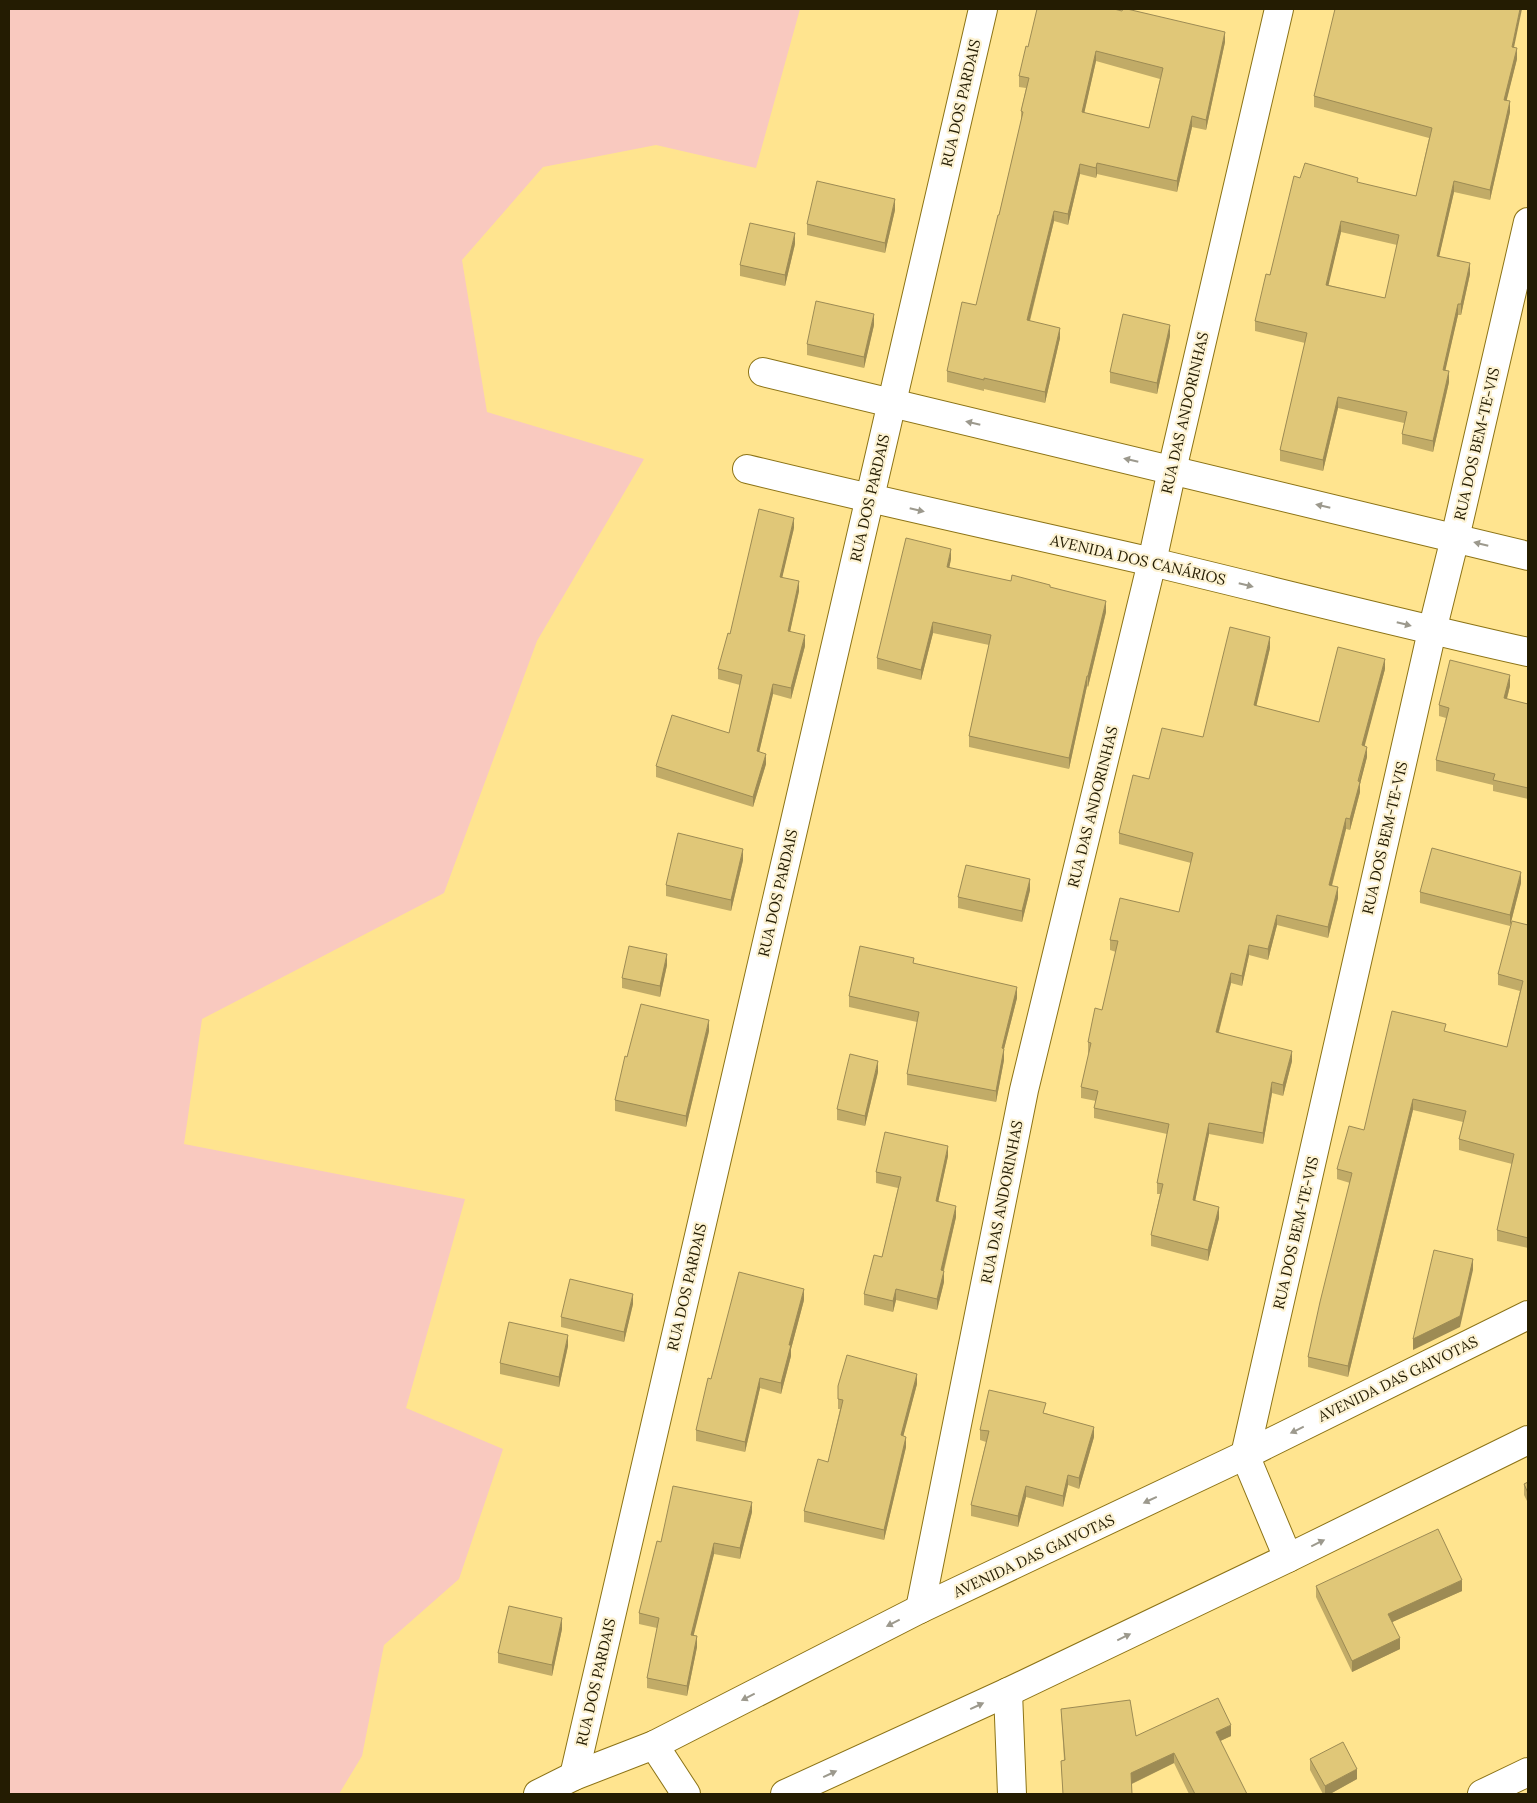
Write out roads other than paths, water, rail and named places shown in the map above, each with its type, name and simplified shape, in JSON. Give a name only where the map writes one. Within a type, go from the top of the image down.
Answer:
[{"type":"street","name":"RUA DOS PARDAIS","points":[[574,1776],[983,9]]},
{"type":"street","name":"RUA DAS ANDORINHAS","points":[[920,1609],[1024,1090],[1152,562],[1279,9]]},
{"type":"street","name":"RUA DOS BEM-TE-VIS","points":[[1245,1456],[1432,630],[1528,222]]},
{"type":"street","points":[[763,372],[1528,556]]},
{"type":"street","name":"AVENIDA DOS CANÁRIOS","points":[[747,469],[870,499],[1152,562],[1528,652]]},
{"type":"street","name":"AVENIDA DAS GAIVOTAS","points":[[538,1794],[574,1776],[654,1744],[920,1609],[1245,1456],[1528,1315]]},
{"type":"street","points":[[785,1794],[1008,1692],[1288,1558],[1528,1440]]},
{"type":"street","points":[[1245,1456],[1288,1558]]},
{"type":"street","points":[[1008,1692],[1012,1794]]},
{"type":"street","points":[[654,1744],[686,1794]]},
{"type":"street","points":[[1482,1794],[1528,1772]]}]
